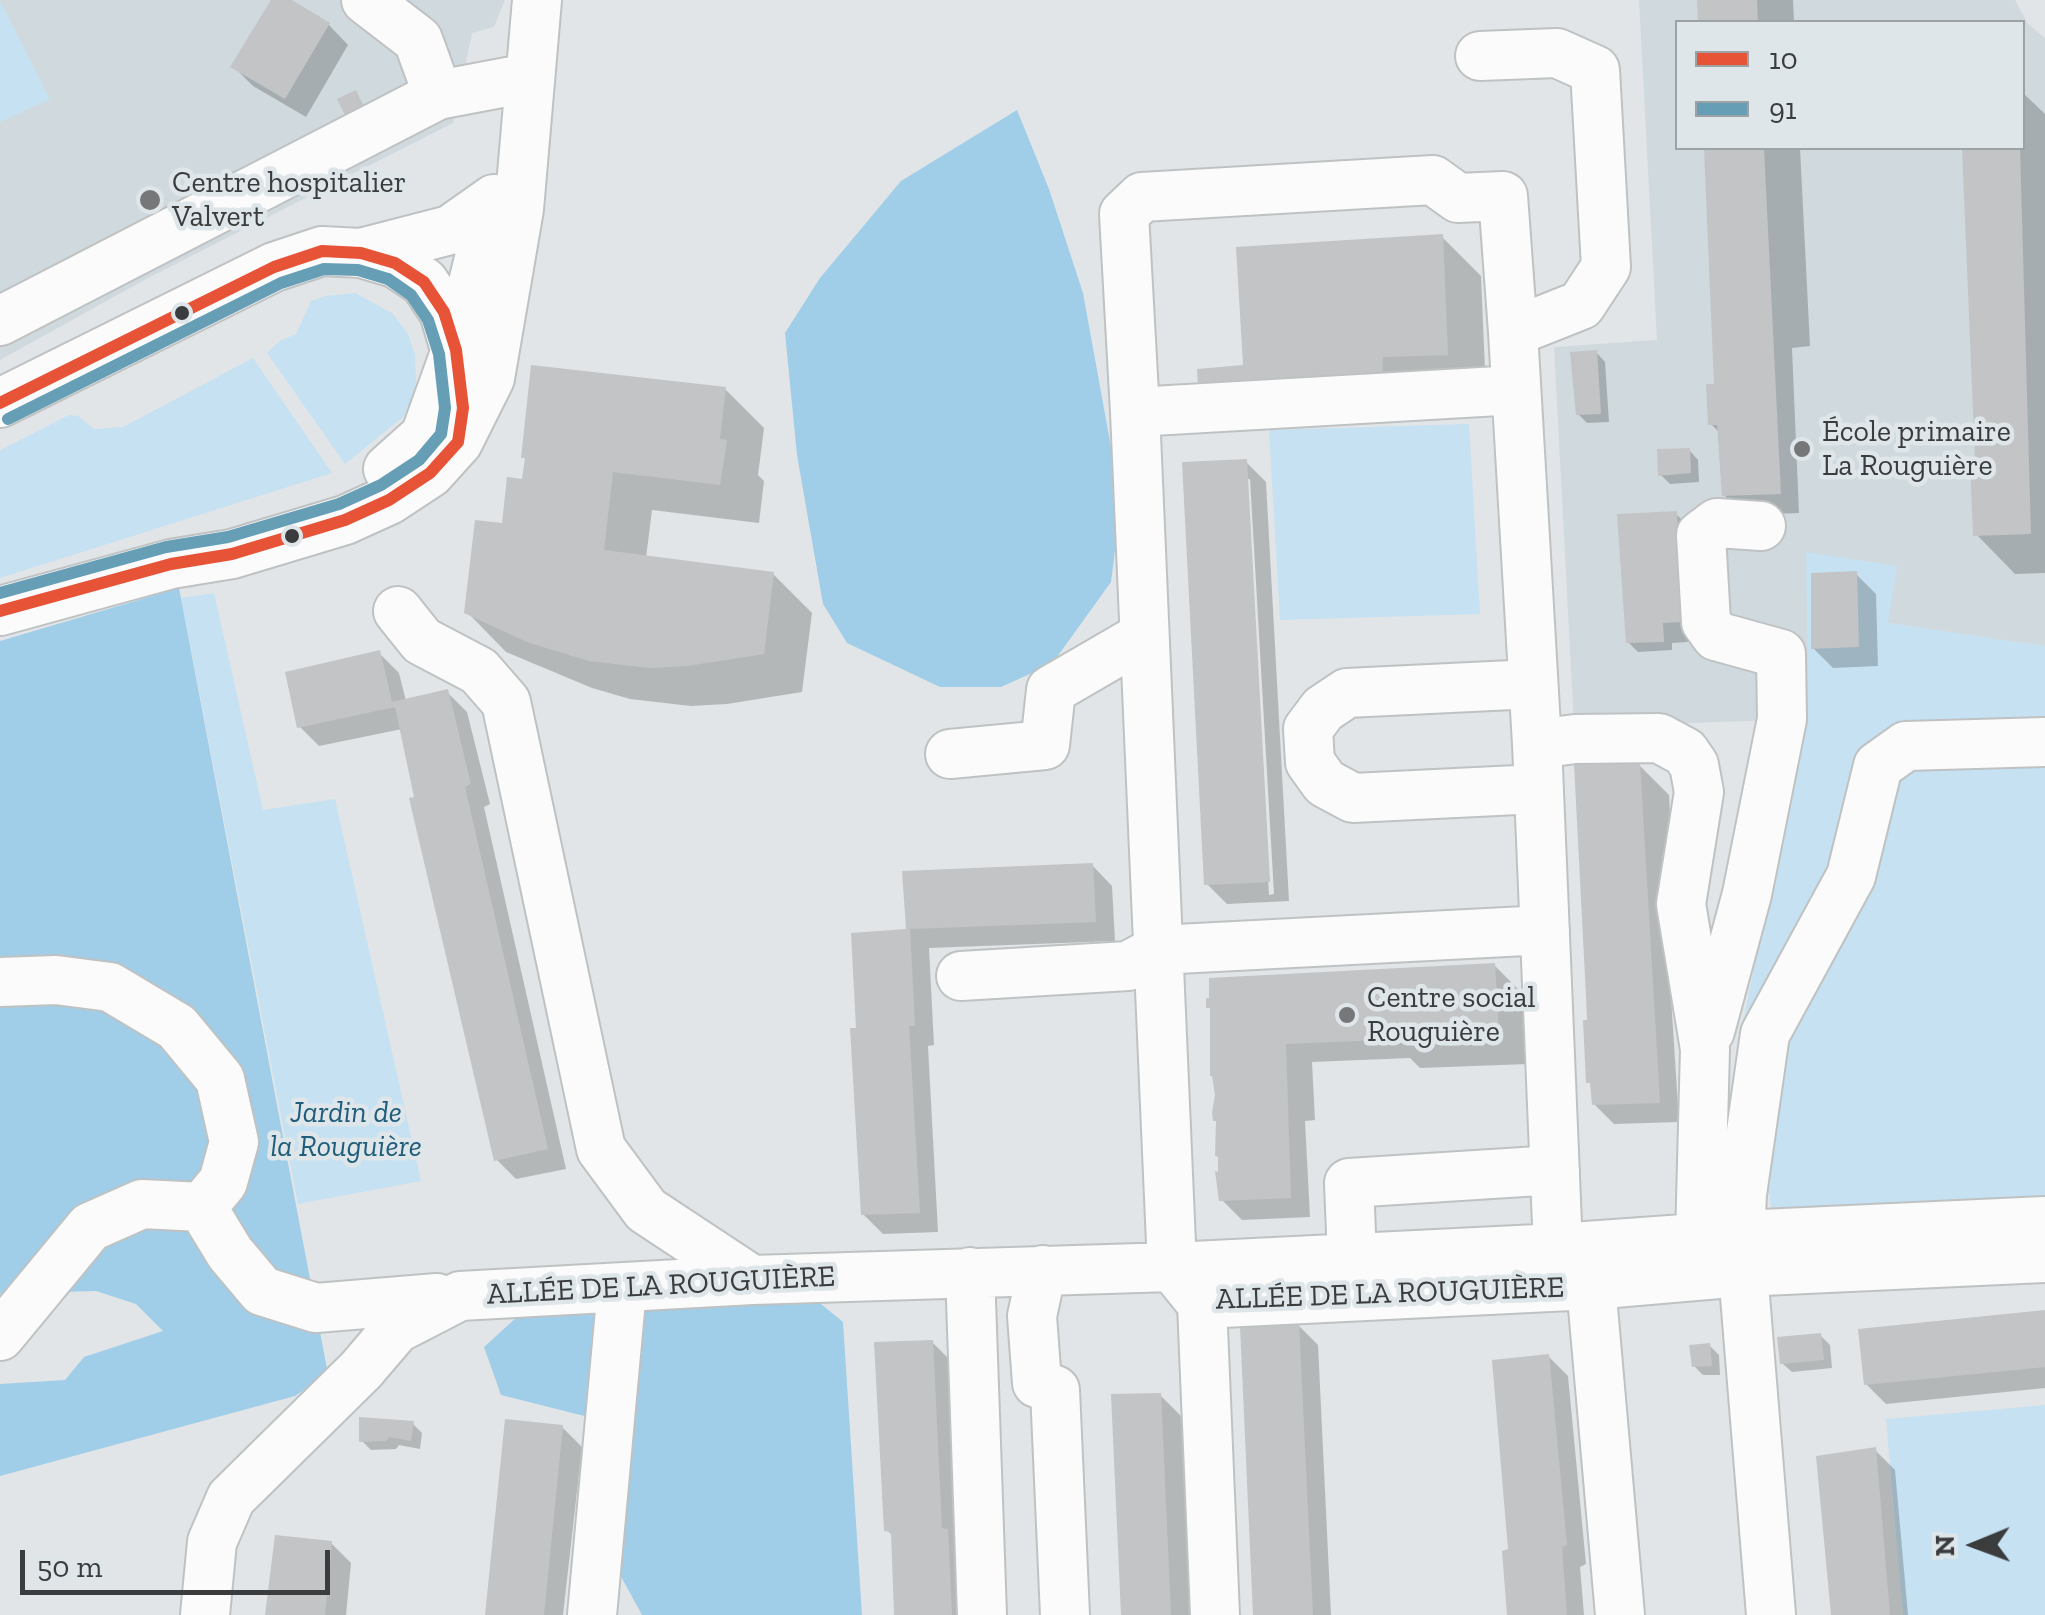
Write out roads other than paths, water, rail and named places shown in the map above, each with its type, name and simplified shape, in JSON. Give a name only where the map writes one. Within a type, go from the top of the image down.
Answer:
[{"type":"street","points":[[366,0],[418,40],[438,95]]},
{"type":"street","points":[[0,612],[170,564],[232,554],[345,520],[389,500],[430,473],[458,442],[490,378],[519,209],[537,0]]},
{"type":"street","points":[[1480,56],[1557,54],[1595,70],[1606,267],[1580,305],[1513,332]]},
{"type":"street","points":[[0,321],[438,95],[528,78]]},
{"type":"street","points":[[170,564],[232,532],[336,498],[375,479],[425,436],[456,350],[528,78]]},
{"type":"street","points":[[1172,1267],[1124,214],[1142,197],[1433,180],[1458,198],[1503,196],[1538,766],[1558,1248]]},
{"type":"street","points":[[361,253],[450,230],[494,198]]},
{"type":"street","points":[[0,403],[274,267],[322,251],[361,253],[395,263],[424,282],[444,312],[456,350],[463,408],[458,442]]},
{"type":"street","points":[[1134,412],[1516,390]]},
{"type":"street","points":[[1705,1049],[1747,894],[1782,719],[1780,654],[1716,636],[1706,622],[1701,535],[1717,524],[1761,526]]},
{"type":"street","points":[[398,612],[422,641],[479,671],[506,702],[601,1149],[646,1210],[752,1280]]},
{"type":"street","points":[[950,754],[1045,745],[1051,690],[1144,636]]},
{"type":"street","points":[[1533,684],[1347,693],[1323,709],[1308,728],[1310,762],[1325,783],[1353,798],[1538,766],[1575,739],[1658,738],[1685,752],[1694,765],[1699,792],[1682,904],[1705,1049],[1771,1615]]},
{"type":"street","points":[[1727,1249],[1742,1194],[1765,1034],[1851,876],[1878,766],[1906,746],[2045,742]]},
{"type":"street","points":[[961,976],[1128,966],[1158,950],[1544,930]]},
{"type":"street","points":[[0,982],[56,980],[110,988],[177,1027],[220,1079],[234,1142],[224,1182],[202,1206],[142,1204],[90,1227],[0,1336]]},
{"type":"street","points":[[1352,1258],[1349,1182],[1555,1170]]},
{"type":"street","points":[[202,1206],[230,1254],[262,1291],[316,1308],[460,1296]]},
{"type":"street","name":"ALLÉE DE LA ROUGUIÈRE","points":[[1172,1267],[1202,1304],[1591,1285],[1727,1249],[2045,1220]]},
{"type":"street","name":"ALLÉE DE LA ROUGUIÈRE","points":[[1558,1248],[1591,1285],[1620,1615]]},
{"type":"street","name":"ALLÉE DE LA ROUGUIÈRE","points":[[204,1615],[212,1542],[231,1498],[361,1370],[396,1329],[460,1296],[752,1280],[1172,1267],[1558,1248],[2045,1258]]},
{"type":"street","points":[[1042,1270],[1032,1316],[1037,1382],[1055,1390],[1065,1615]]},
{"type":"street","points":[[970,1272],[982,1615]]},
{"type":"street","points":[[602,1603],[622,1289]]},
{"type":"street","points":[[1202,1304],[1216,1615]]},
{"type":"place","name":"Centre hospitalier Valvert","points":[[150,200]]},
{"type":"place","name":"École primaire La Rouguière","points":[[1802,449]]},
{"type":"place","name":"Centre social Rouguière","points":[[1347,1015]]},
{"type":"park label","name":"Jardin de la Rouguière","points":[[346,1130]]}]
